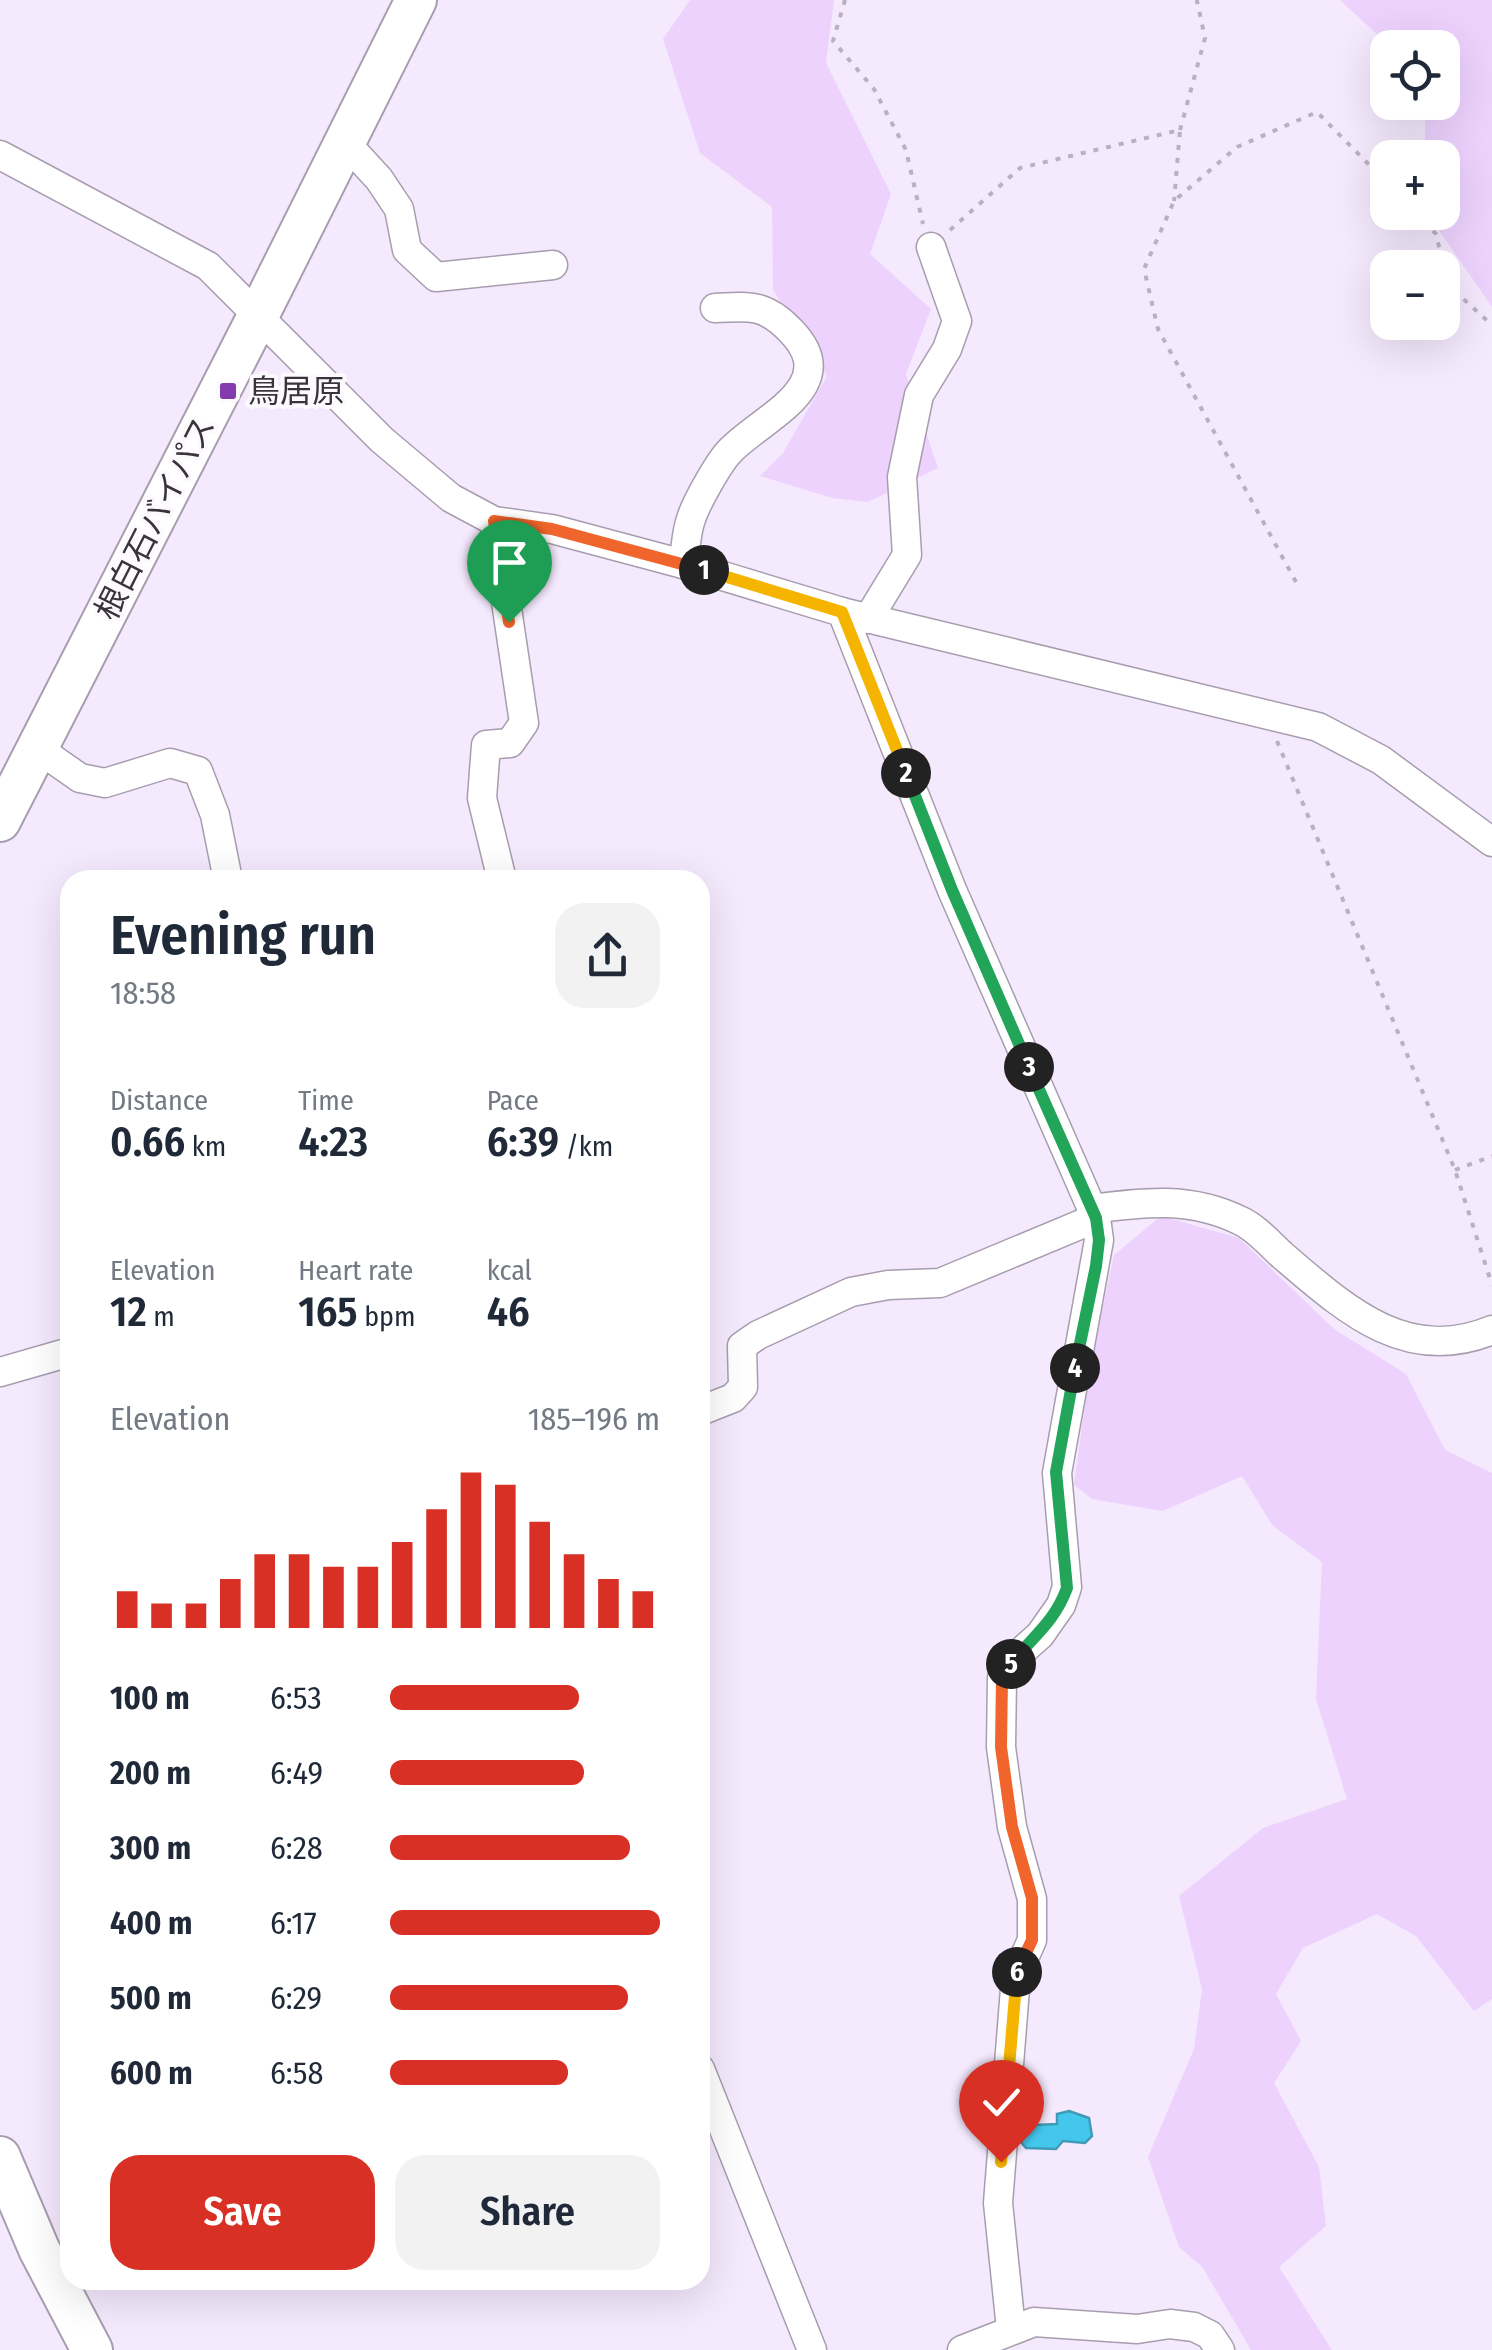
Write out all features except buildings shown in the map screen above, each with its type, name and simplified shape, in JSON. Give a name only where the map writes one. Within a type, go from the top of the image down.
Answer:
[{"type":"highway","name":"根白石バイパス","points":[[0,821],[416,0]]},
{"type":"highway","points":[[0,2157],[60,2289]]},
{"type":"highway","points":[[61,2290],[92,2350]]},
{"type":"street","points":[[344,141],[379,179],[399,209],[407,250],[436,276],[553,265]]},
{"type":"street","points":[[0,155],[208,266],[382,440],[451,498],[494,521],[552,529],[855,616],[1318,727],[1382,760],[1492,842]]},
{"type":"street","points":[[855,616],[908,555],[902,477],[919,395],[947,350],[957,321],[930,247]]},
{"type":"street","points":[[683,564],[691,518],[728,453],[799,393],[810,369],[796,335],[776,316],[757,306],[716,308]]},
{"type":"street","points":[[494,521],[524,723],[510,743],[486,745],[482,798],[500,870]]},
{"type":"street","points":[[855,616],[952,890],[1093,1213],[1099,1240],[1056,1472],[1067,1588],[1040,1635],[1013,1659],[1002,1678],[1001,1747],[1012,1827],[1032,1898],[1032,1940],[1016,1976],[998,2203],[1011,2329]]},
{"type":"street","points":[[37,748],[80,778],[106,783],[170,763],[198,772],[215,815],[226,870]]},
{"type":"street","points":[[710,1407],[733,1398],[744,1387],[742,1346],[758,1335],[852,1292],[888,1285],[940,1283],[1093,1213],[1151,1201],[1195,1204],[1244,1222],[1370,1324],[1419,1341],[1470,1340],[1492,1330]]},
{"type":"street","points":[[0,1372],[60,1355]]},
{"type":"street","points":[[710,2094],[812,2350]]},
{"type":"street","points":[[962,2350],[1034,2322],[1137,2329],[1170,2324],[1194,2327],[1210,2335],[1220,2350]]},
{"type":"path","points":[[845,0],[832,40],[874,88],[906,150],[930,247],[1020,168],[1180,130]]},
{"type":"path","points":[[1194,0],[1205,38],[1180,130],[1174,201],[1144,269],[1158,329],[1296,582]]},
{"type":"path","points":[[1174,201],[1236,148],[1317,112],[1370,166]]},
{"type":"path","points":[[1432,230],[1448,285],[1492,325]]},
{"type":"path","points":[[1266,715],[1455,1170],[1492,1286]]},
{"type":"path","points":[[1455,1170],[1492,1156]]},
{"type":"shaded area","points":[[690,0],[834,0],[826,63],[891,194],[870,254],[931,309],[906,374],[938,468],[868,502],[832,498],[760,476],[783,453],[827,376],[773,290],[772,207],[700,153],[663,39]]},
{"type":"shaded area","points":[[1340,0],[1492,0],[1492,307],[1460,261],[1460,250],[1453,250],[1439,230],[1460,230],[1460,140],[1425,140],[1425,120],[1460,120],[1460,30],[1373,30]]},
{"type":"shaded area","points":[[1161,1216],[1239,1238],[1334,1329],[1406,1374],[1445,1450],[1492,1473],[1492,1999],[1474,2011],[1416,1936],[1377,1914],[1303,1948],[1276,1994],[1301,2041],[1274,2083],[1319,2167],[1326,2226],[1279,2267],[1332,2350],[1251,2350],[1203,2268],[1179,2247],[1148,2157],[1194,2049],[1202,1989],[1179,1896],[1263,1828],[1347,1799],[1316,1699],[1322,1562],[1273,1526],[1242,1476],[1163,1511],[1092,1499],[1074,1485],[1090,1367],[1114,1255]]},
{"type":"water","points":[[1069,2111],[1089,2118],[1092,2136],[1085,2143],[1063,2141],[1056,2149],[1026,2148],[1017,2137],[1025,2117],[1033,2125],[1057,2124],[1057,2114]]},
{"type":"place","name":"鳥居原","points":[[228,391]]},
{"type":"route","points":[[509,622],[494,521],[552,529],[842,612],[952,890],[1096,1218],[1096,1266],[1056,1472],[1067,1588],[1040,1635],[1013,1659],[1002,1678],[1001,1747],[1012,1827],[1032,1898],[1032,1940],[1016,1976],[1001,2162]]}]
